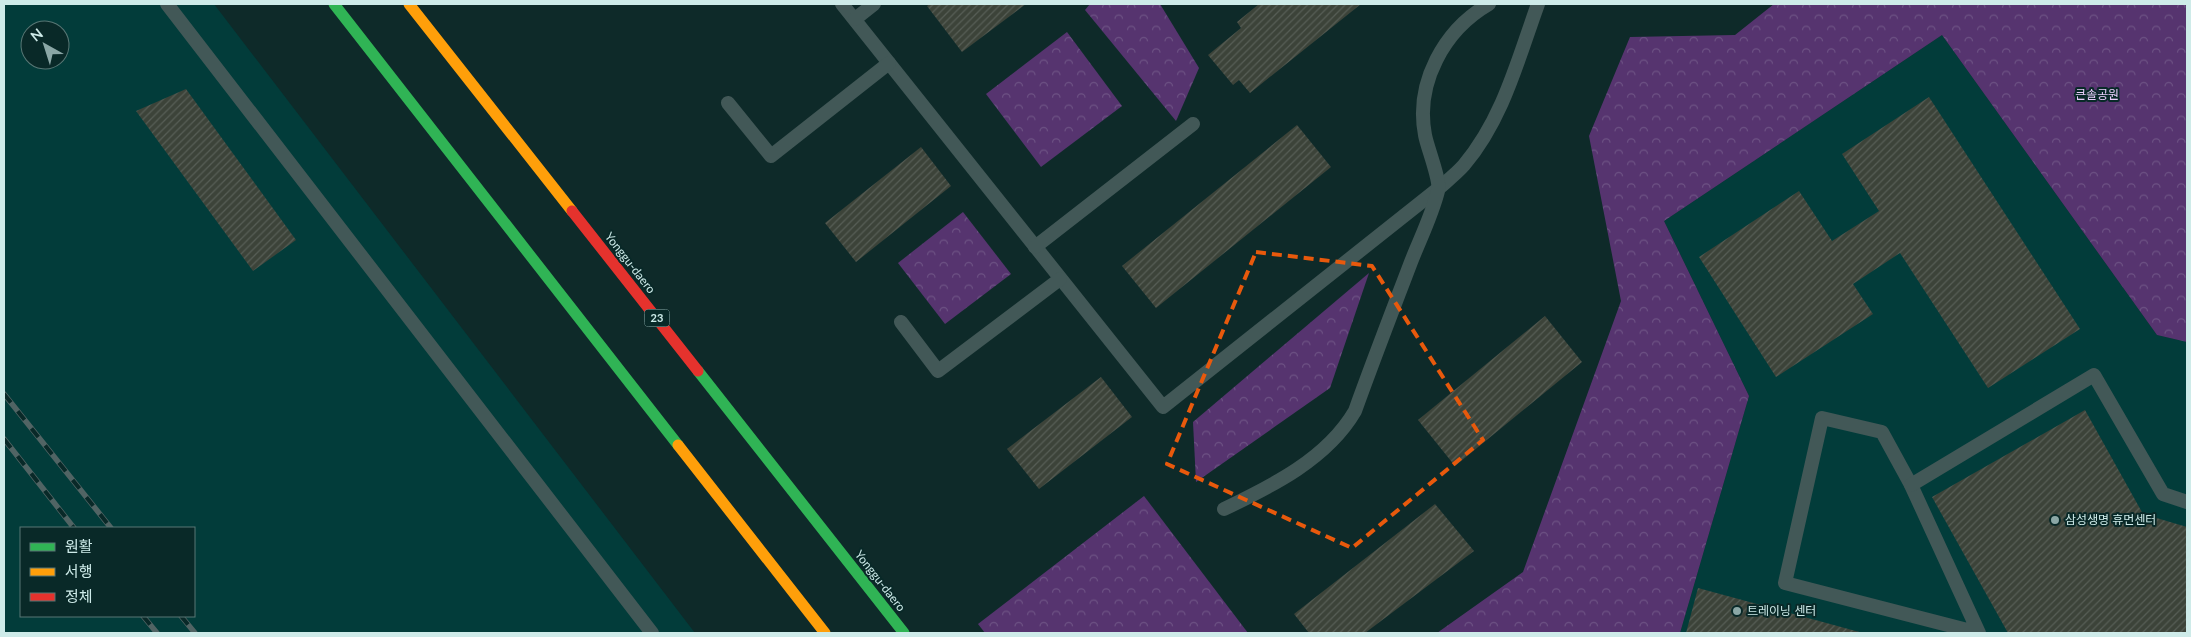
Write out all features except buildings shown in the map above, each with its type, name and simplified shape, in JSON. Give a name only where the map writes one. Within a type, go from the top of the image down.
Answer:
[{"type":"main road","points":[[334,4],[824,633]]},
{"type":"main road","name":"Yonggu-daero","points":[[410,4],[904,633]]},
{"type":"lane","points":[[167,4],[652,633]]},
{"type":"lane","points":[[842,4],[1163,407],[1439,188],[1464,165],[1485,136],[1498,112],[1538,4]]},
{"type":"lane","points":[[855,19],[874,4]]},
{"type":"lane","points":[[1224,509],[1253,495],[1308,461],[1333,441],[1346,427],[1355,411],[1439,188],[1425,135],[1423,114],[1425,91],[1432,68],[1444,46],[1461,25],[1489,4]]},
{"type":"lane","points":[[728,103],[771,156],[889,63]]},
{"type":"lane","points":[[1035,247],[1193,124]]},
{"type":"lane","points":[[901,322],[938,371],[1060,279]]},
{"type":"lane","points":[[1911,485],[2094,375],[2163,494],[2187,502]]},
{"type":"lane","points":[[1822,418],[1882,432],[1911,485],[1979,633],[1785,583],[1822,418]]},
{"type":"highlighted area","points":[[1256,252],[1372,266],[1483,440],[1352,548],[1167,464]]},
{"type":"shaded area","points":[[4,4],[214,4],[695,633],[4,633]]},
{"type":"shaded area","points":[[1942,35],[2157,335],[2187,342],[2187,633],[1680,633],[1749,396],[1664,221]]},
{"type":"green space","points":[[1090,4],[1160,4],[1199,68],[1176,121],[1085,10]]},
{"type":"green space","name":"큰솔공원","points":[[1774,4],[2187,4],[2187,342],[2157,335],[1942,35],[1664,221],[1749,396],[1680,633],[1437,633],[1523,572],[1621,301],[1589,136],[1630,37],[1735,35]]},
{"type":"green space","points":[[1067,32],[1122,106],[1041,167],[986,94]]},
{"type":"green space","points":[[963,212],[1011,274],[945,324],[898,263]]},
{"type":"green space","points":[[1369,273],[1330,388],[1196,482],[1193,422]]},
{"type":"green space","points":[[1144,496],[1248,633],[985,633],[978,624]]},
{"type":"railway","points":[[4,394],[110,527]]},
{"type":"railway","points":[[4,439],[73,527]]},
{"type":"railway","points":[[144,617],[157,633]]},
{"type":"railway","points":[[182,617],[195,633]]},
{"type":"traffic: fast","points":[[334,4],[678,445]]},
{"type":"traffic: fast","points":[[698,371],[904,633]]},
{"type":"traffic: slow","points":[[409,4],[572,211]]},
{"type":"traffic: slow","points":[[678,445],[825,633]]},
{"type":"traffic: jam","points":[[572,211],[698,371]]},
{"type":"place","name":"삼성생명 휴먼센터","points":[[2055,520]]},
{"type":"place","name":"트레이닝 센터","points":[[1737,611]]}]
